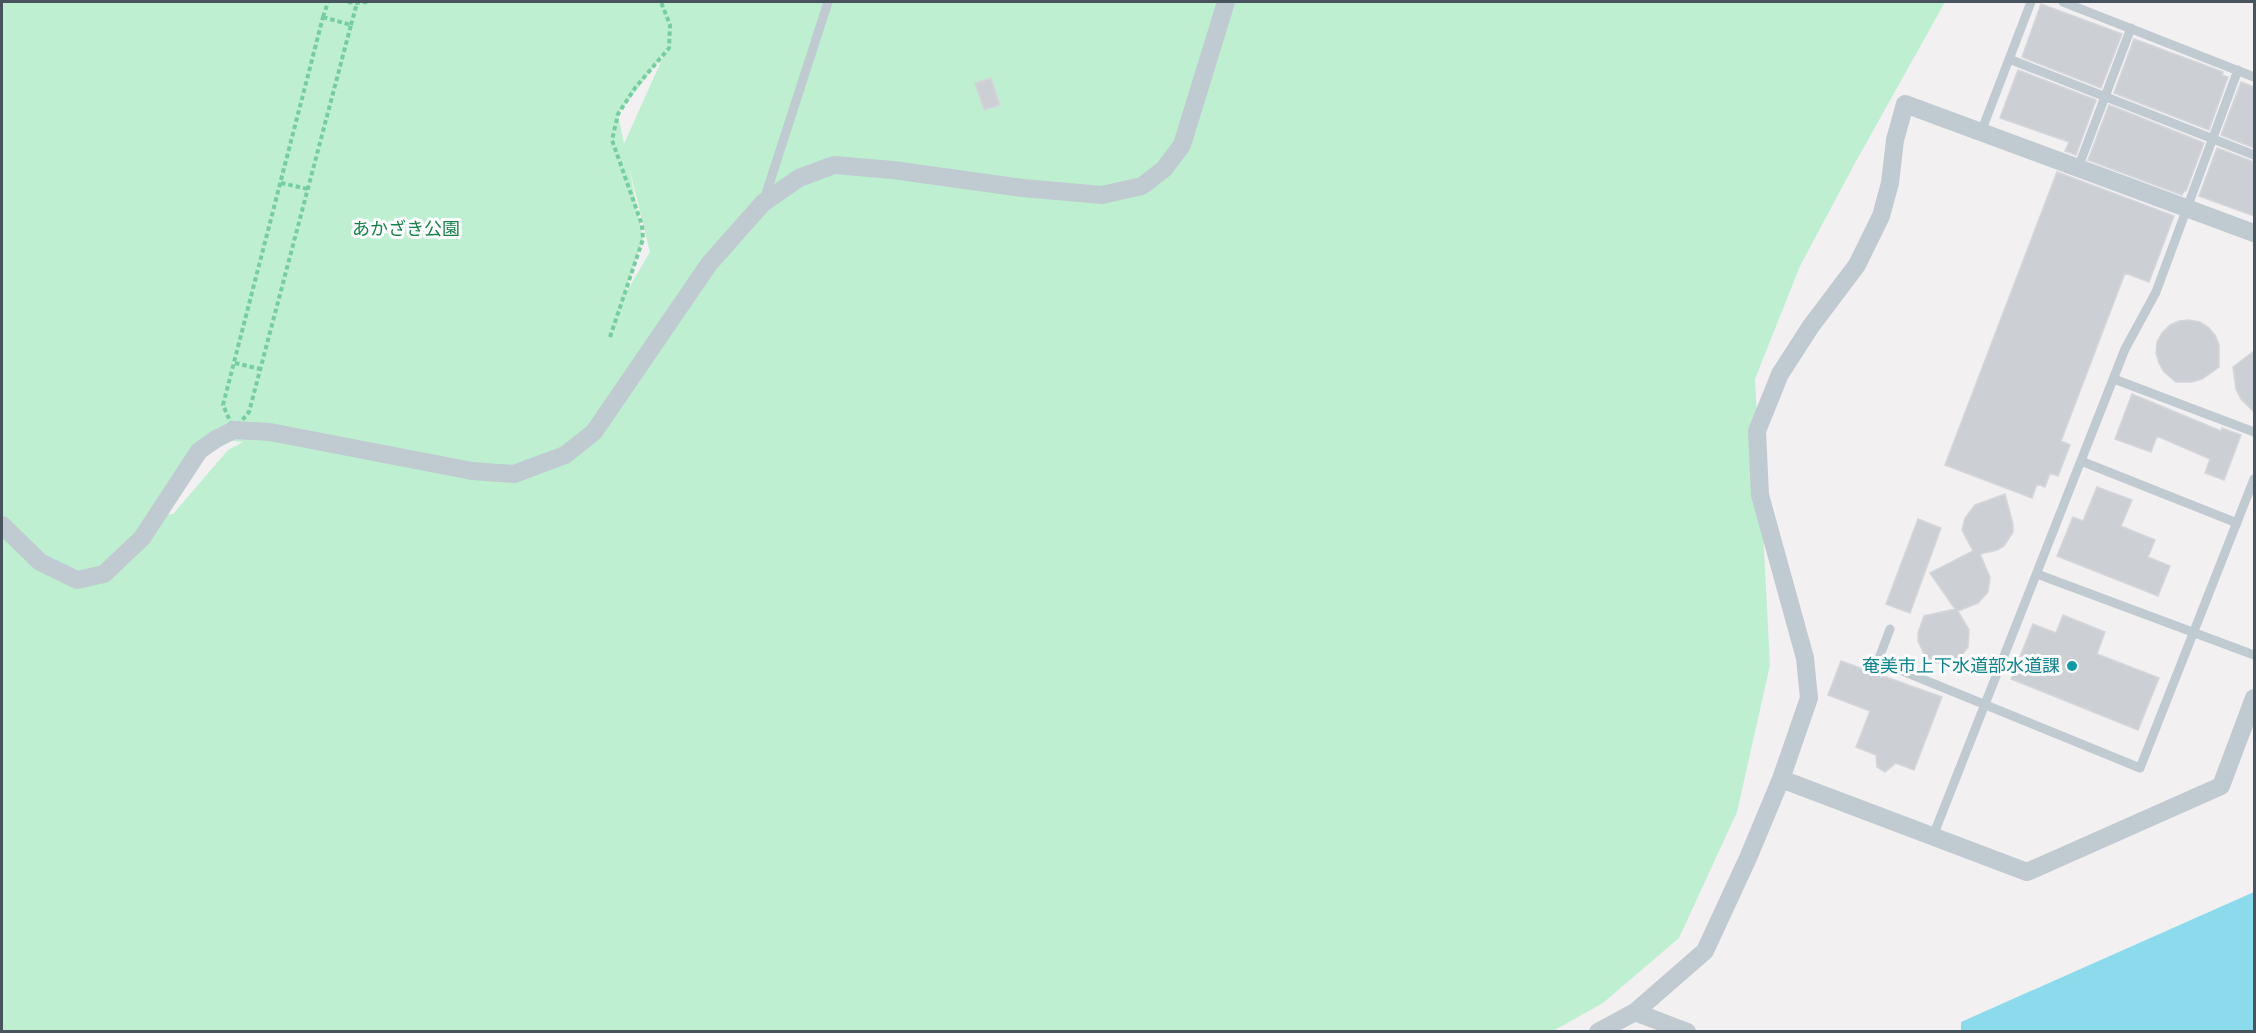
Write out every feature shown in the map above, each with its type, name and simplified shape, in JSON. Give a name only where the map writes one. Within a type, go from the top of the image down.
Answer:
[{"type":"street","points":[[2,525],[40,562],[76,580],[104,574],[142,538],[199,451],[234,430],[270,432],[472,471],[514,474],[566,455],[594,432],[709,264],[763,202],[799,178],[834,165],[893,170],[1023,188],[1102,195],[1142,186],[1164,169],[1182,145],[1226,2]]},
{"type":"street","points":[[1598,1032],[1635,1012],[1705,951],[1781,779],[1809,698],[1806,658],[1760,495],[1757,431],[1780,374],[1811,326],[1857,265],[1881,216],[1890,183],[1895,140],[1905,104],[2254,233]]},
{"type":"street","points":[[1781,779],[2027,872],[2221,786],[2254,698]]},
{"type":"street","points":[[1635,1012],[1687,1032]]},
{"type":"lane","points":[[763,202],[828,2]]},
{"type":"lane","points":[[1981,132],[2031,2]]},
{"type":"lane","points":[[2063,2],[2254,77]]},
{"type":"lane","points":[[2078,168],[2131,28]]},
{"type":"lane","points":[[2008,60],[2254,155]]},
{"type":"lane","points":[[1933,836],[2125,349],[2156,292],[2238,70]]},
{"type":"lane","points":[[2114,379],[2254,432]]},
{"type":"lane","points":[[2081,461],[2237,523]]},
{"type":"lane","points":[[1890,629],[1878,661],[2140,768],[2254,478]]},
{"type":"lane","points":[[2037,574],[2254,655]]},
{"type":"path","points":[[328,2],[224,405],[234,430],[249,412],[357,3]]},
{"type":"path","points":[[348,2],[367,2]]},
{"type":"path","points":[[610,337],[643,239],[642,225],[612,140],[618,114],[635,88],[669,48],[670,25],[661,2]]},
{"type":"path","points":[[323,17],[351,25]]},
{"type":"path","points":[[281,183],[308,189]]},
{"type":"path","points":[[234,363],[260,369]]},
{"type":"green space","name":"あかざき公園","points":[[2,2],[661,2],[662,5],[662,2],[1945,2],[1800,266],[1755,379],[1770,665],[1737,812],[1679,938],[1603,1003],[1553,1031],[2,1032]],"holes":[[[663,57],[624,144],[618,114]],[[629,167],[650,252],[624,296],[643,239]],[[215,439],[243,442],[228,450],[173,514],[158,515]]]},
{"type":"water","points":[[2254,892],[2254,1031],[1961,1031],[1961,1022]]},
{"type":"building","points":[[2041,4],[2122,34],[2101,88],[2022,57]]},
{"type":"building","points":[[2134,39],[2223,72],[2222,75],[2228,77],[2209,130],[2114,93]]},
{"type":"building","points":[[2018,70],[2096,100],[2076,155],[2065,151],[2069,142],[2000,118]]},
{"type":"building","points":[[991,78],[1000,105],[984,110],[975,83]]},
{"type":"building","points":[[2241,82],[2254,87],[2254,148],[2221,135]]},
{"type":"building","points":[[2109,105],[2204,143],[2186,191],[2182,195],[2088,160]]},
{"type":"building","points":[[2217,148],[2254,162],[2254,216],[2199,196]]},
{"type":"building","points":[[2057,172],[2174,216],[2149,282],[2125,273],[2061,441],[2070,445],[2058,476],[2050,473],[2045,487],[2037,484],[2032,498],[1945,465]]},
{"type":"building","points":[[2189,320],[2200,322],[2215,335],[2219,345],[2219,367],[2202,379],[2192,382],[2176,382],[2164,372],[2159,363],[2156,353],[2157,342],[2170,325]]},
{"type":"building","points":[[2254,351],[2254,412],[2241,399],[2236,389],[2233,367]]},
{"type":"building","points":[[2132,394],[2221,431],[2222,428],[2241,435],[2224,480],[2205,473],[2210,459],[2157,436],[2151,452],[2115,439]]},
{"type":"building","points":[[2097,487],[2132,500],[2121,526],[2155,540],[2148,557],[2170,566],[2158,596],[2057,556],[2073,517],[2083,521]]},
{"type":"building","points":[[2005,494],[2013,532],[2004,546],[1980,554],[1990,577],[1988,592],[1978,603],[1958,611],[1969,630],[1968,647],[1958,660],[1941,664],[1932,661],[1925,656],[1918,641],[1918,633],[1924,616],[1955,609],[1930,573],[1973,551],[1962,530],[1965,518],[1975,505]]},
{"type":"building","points":[[1918,519],[1941,528],[1910,613],[1886,604]]},
{"type":"building","name":"奄美市上下水道部水道課","points":[[2063,615],[2105,632],[2097,654],[2159,678],[2138,730],[2011,679],[2033,624],[2056,633]]},
{"type":"building","points":[[1841,661],[1942,697],[1914,770],[1896,763],[1885,772],[1877,767],[1876,755],[1856,747],[1870,711],[1828,695]]},
{"type":"place","name":"奄美市上下水道部水道課","points":[[2072,666]]}]
